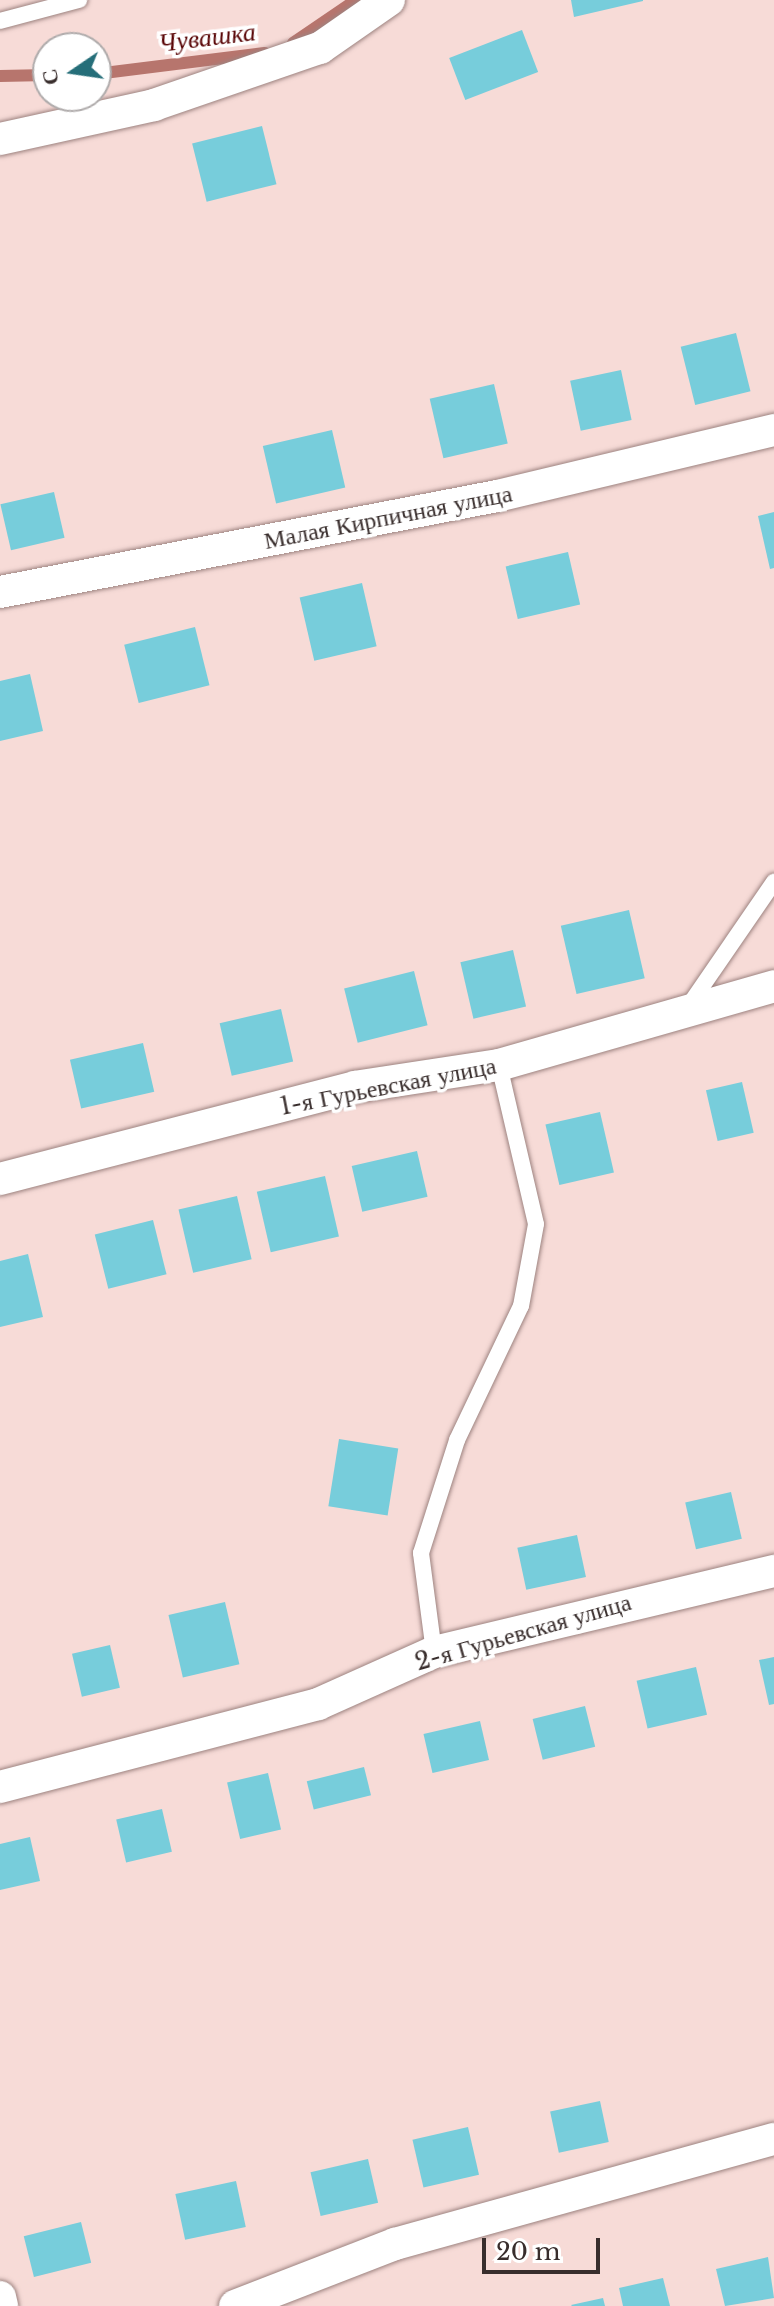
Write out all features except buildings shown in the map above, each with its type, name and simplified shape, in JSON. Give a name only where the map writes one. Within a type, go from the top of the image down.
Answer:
[{"type":"street","points":[[0,139],[154,105],[320,48],[389,0]]},
{"type":"street","name":"Малая Кирпичная улица","points":[[0,592],[497,496],[774,430]]},
{"type":"street","name":"1-я Гурьевская улица","points":[[0,1179],[355,1087],[499,1065],[774,986]]},
{"type":"street","name":"2-я Гурьевская улица","points":[[0,1787],[318,1704],[434,1652],[774,1571]]},
{"type":"street","points":[[235,2306],[395,2244],[774,2139]]},
{"type":"street","points":[[0,2297],[2,2306]]},
{"type":"lane","points":[[0,21],[79,0]]},
{"type":"lane","points":[[685,1011],[774,882]]},
{"type":"lane","points":[[434,1652],[421,1553],[457,1440],[521,1306],[536,1224],[499,1065]]},
{"type":"waterway","name":"Чувашка","points":[[293,43],[356,0]]},
{"type":"waterway","name":"Чувашка","points":[[112,72],[265,53]]},
{"type":"waterway","name":"Чувашка","points":[[0,76],[32,75]]}]
